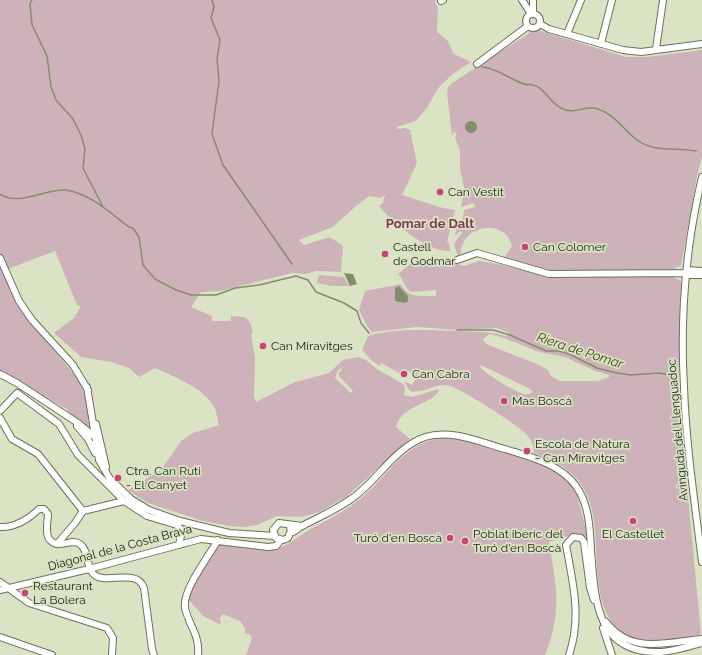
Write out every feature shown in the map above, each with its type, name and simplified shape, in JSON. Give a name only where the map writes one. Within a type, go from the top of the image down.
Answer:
[{"type":"street","points":[[522,0],[532,14],[540,17],[540,24]]},
{"type":"street","points":[[528,26],[526,19],[532,14],[533,0]]},
{"type":"street","points":[[567,34],[581,0]]},
{"type":"street","points":[[601,43],[612,0]]},
{"type":"street","points":[[656,49],[663,0]]},
{"type":"street","points":[[540,24],[549,29],[624,50],[641,52],[702,44]]},
{"type":"street","points":[[528,26],[533,28],[540,24]]},
{"type":"street","points":[[477,64],[528,26]]},
{"type":"street","name":"Avinguda del Llenguadoc","points":[[702,177],[692,226],[683,328],[684,388],[702,562]]},
{"type":"street","points":[[457,260],[477,253],[549,274],[689,273],[702,275]]},
{"type":"street","points":[[0,258],[19,302],[32,320],[73,365],[86,387],[93,407],[106,467]]},
{"type":"street","points":[[689,273],[702,270]]},
{"type":"street","points":[[0,376],[8,378],[94,436],[112,480]]},
{"type":"street","points":[[0,376],[29,392]]},
{"type":"street","points":[[86,387],[99,460]]},
{"type":"street","points":[[0,411],[17,393],[59,424],[78,455],[124,500],[146,516],[177,525],[182,531],[180,544]]},
{"type":"street","points":[[0,418],[12,439],[38,454],[83,511]]},
{"type":"street","points":[[72,420],[88,439],[110,479],[131,500],[160,515],[229,533],[278,538],[287,538],[291,533],[302,526],[326,515],[355,497],[402,452],[415,442],[429,436],[441,434],[463,437],[544,462],[561,472],[576,486],[582,496],[589,519],[593,578],[599,609],[613,655]]},
{"type":"street","points":[[57,544],[83,511],[124,500]]},
{"type":"street","points":[[0,527],[7,528],[29,519],[39,509],[44,509],[48,514],[47,536],[50,541],[57,544],[70,542],[80,544],[84,549],[89,569],[102,578],[133,578],[142,583],[154,655]]},
{"type":"street","points":[[260,535],[274,529],[280,522],[289,525],[302,526]]},
{"type":"street","points":[[289,525],[291,533]]},
{"type":"street","points":[[274,529],[278,538]]},
{"type":"street","points":[[569,655],[573,642],[577,617],[566,545],[573,537],[581,538],[584,542],[590,588],[608,632],[620,642],[656,653],[702,643]]},
{"type":"street","name":"Diagonal de la Costa Brava","points":[[0,590],[89,569],[201,539],[276,546],[278,538]]},
{"type":"street","points":[[198,655],[198,641],[188,617],[185,601],[190,586],[218,540]]},
{"type":"street","points":[[0,582],[29,604],[107,628],[113,638],[112,655]]},
{"type":"street","points":[[599,609],[613,631],[629,641],[642,644],[674,644],[702,639]]},
{"type":"street","points":[[0,636],[52,655]]},
{"type":"street","points":[[0,640],[41,655]]},
{"type":"street","points":[[613,655],[613,649],[620,642],[629,641]]},
{"type":"street","points":[[642,644],[656,653]]},
{"type":"shaded area","points":[[0,0],[436,0],[435,3],[438,7],[437,32],[447,40],[454,54],[471,62],[453,74],[439,87],[427,108],[416,121],[397,127],[397,129],[405,128],[410,130],[417,163],[402,195],[443,208],[455,210],[447,242],[449,243],[450,251],[431,247],[421,242],[402,228],[379,206],[383,203],[385,195],[380,198],[369,196],[333,227],[299,240],[304,245],[330,237],[343,246],[341,272],[316,271],[306,274],[292,273],[220,291],[201,292],[191,307],[212,316],[212,321],[231,321],[231,316],[244,317],[248,320],[253,332],[251,335],[255,358],[254,397],[256,402],[295,382],[329,373],[343,360],[358,357],[366,360],[377,369],[403,384],[405,387],[404,395],[412,397],[439,389],[437,394],[432,398],[411,409],[399,419],[396,427],[410,439],[346,497],[319,512],[302,517],[277,516],[257,525],[244,527],[230,526],[203,521],[148,503],[128,490],[161,470],[181,441],[193,433],[219,425],[214,407],[196,388],[155,368],[139,377],[129,368],[111,362],[81,357],[54,333],[74,318],[81,306],[77,305],[55,251],[8,269],[0,253]],"holes":[[[343,367],[339,373],[339,376],[353,391],[351,393],[335,378],[338,370]]]},
{"type":"shaded area","points":[[534,30],[626,57],[647,57],[702,50],[702,157],[697,176],[681,266],[676,267],[673,271],[553,272],[504,258],[512,246],[508,237],[501,231],[492,228],[483,228],[474,232],[467,238],[462,246],[461,256],[458,258],[454,243],[462,233],[460,231],[455,236],[457,227],[461,228],[464,210],[475,207],[474,203],[461,207],[464,187],[460,169],[460,150],[455,138],[457,132],[453,133],[452,137],[447,93],[448,87]]},
{"type":"shaded area","points":[[473,121],[476,122],[476,132],[469,133],[466,132],[465,125],[466,122]]},
{"type":"shaded area","points":[[416,259],[444,264],[455,263],[464,266],[479,261],[544,275],[671,276],[681,281],[678,391],[701,634],[657,642],[630,636],[615,626],[606,611],[600,593],[592,512],[587,495],[578,480],[565,468],[534,453],[531,440],[523,431],[476,399],[454,387],[447,385],[415,392],[410,391],[404,381],[412,385],[417,377],[414,372],[404,369],[401,374],[381,363],[380,366],[372,361],[362,350],[368,336],[379,333],[422,330],[493,333],[506,336],[509,333],[497,328],[459,330],[417,327],[372,332],[367,326],[359,310],[365,291],[401,284],[407,292],[416,296],[436,296],[436,290],[411,292],[398,274]],"holes":[[[490,334],[539,352],[565,357],[595,371],[609,375],[609,377],[598,381],[560,381],[551,376],[548,370],[537,364],[486,344],[483,339]],[[481,365],[530,389],[533,392],[524,394],[514,390],[488,374],[480,367]]]},
{"type":"shaded area","points":[[0,265],[22,312],[79,380],[88,404],[89,428],[70,415],[67,409],[0,373]]},
{"type":"shaded area","points":[[344,273],[353,274],[357,284],[350,286]]},
{"type":"shaded area","points":[[319,275],[344,277],[349,286],[331,286],[317,283]]},
{"type":"shaded area","points":[[399,286],[408,296],[408,301],[405,303],[395,301],[395,288]]},
{"type":"shaded area","points":[[448,437],[463,439],[548,467],[564,477],[576,491],[588,537],[574,534],[549,542],[556,585],[556,612],[551,639],[545,655],[246,655],[252,638],[249,634],[245,633],[245,628],[240,621],[223,614],[220,618],[221,625],[203,616],[188,599],[193,586],[219,543],[263,549],[277,548],[286,545],[359,500],[409,452],[420,445],[433,440]]},
{"type":"waterway","points":[[32,0],[30,4],[32,25],[47,56],[51,87],[56,100],[73,119],[81,135],[85,149],[83,168],[103,207]]},
{"type":"waterway","points":[[212,0],[214,7],[211,18],[220,40],[217,59],[219,81],[212,134],[223,165],[292,264]]},
{"type":"waterway","points":[[482,67],[493,69],[524,84],[536,86],[541,89],[555,104],[563,109],[574,111],[593,108],[606,112],[637,140],[651,147],[696,151]]},
{"type":"waterway","name":"Riera de Pomar","points":[[0,194],[16,199],[58,190],[75,192],[92,200],[129,227],[133,228],[139,237],[143,265],[155,279],[176,290],[191,295],[216,295],[235,288],[259,285],[296,276],[308,280],[316,292],[344,303],[357,311],[361,323],[369,333]]},
{"type":"waterway","name":"Riera de Pomar","points":[[457,330],[493,330],[510,335],[546,351],[559,351],[569,354],[597,368],[617,373],[630,375],[659,373],[676,376]]},
{"type":"place","name":"Can Vestit","points":[[440,192]]},
{"type":"place","name":"Can Colomer","points":[[525,247]]},
{"type":"place","name":"Castell de Godmar","points":[[385,254]]},
{"type":"place","name":"Can Miravitges","points":[[263,346]]},
{"type":"place","name":"Can Cabra","points":[[404,374]]},
{"type":"place","name":"Mas Boscà","points":[[504,401]]},
{"type":"place","name":"Escola de Natura - Can Miravitges","points":[[527,451]]},
{"type":"place","name":"Ctra. Can Ruti - El Canyet","points":[[118,478]]},
{"type":"place","name":"El Castellet","points":[[633,521]]},
{"type":"place","name":"Turó d'en Boscà","points":[[450,538]]},
{"type":"place","name":"Poblat ibèric del Turó d'en Boscà","points":[[465,541]]},
{"type":"place","name":"Restaurant La Bolera","points":[[25,593]]},
{"type":"district","name":"Pomar de Dalt","points":[[430,224]]}]
